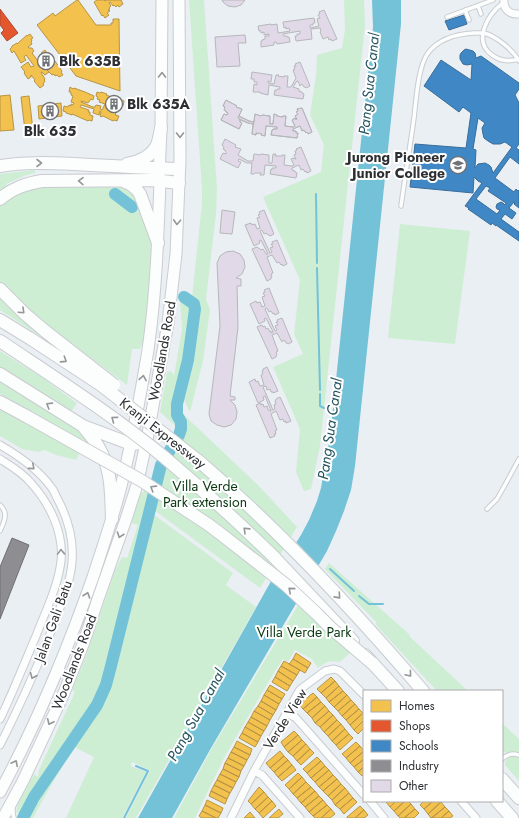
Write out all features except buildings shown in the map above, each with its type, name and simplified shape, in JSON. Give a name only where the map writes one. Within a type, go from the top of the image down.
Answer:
[{"type":"highway","points":[[108,166],[136,162],[148,156],[153,152],[157,144],[161,128]]},
{"type":"highway","points":[[0,166],[39,163],[179,169]]},
{"type":"highway","points":[[120,180],[131,184],[140,194],[158,243]]},
{"type":"highway","points":[[0,199],[16,188],[42,181],[120,180],[179,183]]},
{"type":"highway","points":[[0,289],[25,314],[45,331],[146,411],[200,462]]},
{"type":"highway","name":"Kranji Expressway","points":[[0,320],[101,385],[200,462],[252,508],[312,567],[422,690]]},
{"type":"highway","name":"Kranji Expressway","points":[[0,341],[85,398],[135,434],[215,501],[274,557],[397,690]]},
{"type":"highway","points":[[0,374],[83,426],[131,444],[141,443],[147,439]]},
{"type":"highway","points":[[0,402],[135,477],[209,525],[286,585],[372,663]]},
{"type":"highway","points":[[83,426],[99,447],[108,467],[112,518]]},
{"type":"highway","points":[[503,780],[519,798]]},
{"type":"highway","points":[[498,802],[512,818]]},
{"type":"main road","name":"Woodlands Road","points":[[0,792],[51,688],[85,600],[112,518],[131,444],[148,351],[158,243],[162,0]]},
{"type":"main road","name":"Woodlands Road","points":[[3,818],[23,781],[61,700],[84,642],[137,485],[147,439],[168,323],[176,254],[179,183],[179,0]]},
{"type":"main road","points":[[122,482],[129,476],[136,480],[137,485]]},
{"type":"street","points":[[503,1],[508,12],[519,14]]},
{"type":"street","name":"Jalan Gali Batu","points":[[0,445],[25,461],[40,474],[52,488],[65,514],[70,531],[72,562],[64,599],[25,695],[0,745]]},
{"type":"street","name":"Jalan Gali Batu","points":[[0,459],[19,472],[31,483],[48,506],[54,518],[58,534],[61,549],[61,561],[52,595],[14,690],[0,719]]},
{"type":"street","name":"Verde View","points":[[230,818],[254,771],[299,691],[327,670],[334,669],[340,671],[363,694]]},
{"type":"street","points":[[287,713],[296,718],[363,794]]},
{"type":"street","points":[[254,771],[262,775],[300,818]]},
{"type":"street","points":[[371,802],[384,818]]},
{"type":"street","points":[[462,802],[476,818]]},
{"type":"lane","points":[[447,18],[493,0]]},
{"type":"lane","points":[[401,206],[418,83],[423,63],[435,46],[445,39],[464,34],[483,33],[498,40],[514,53],[519,60],[502,60],[495,57],[484,48],[482,42],[483,33],[491,17],[503,1]]},
{"type":"lane","points":[[478,6],[481,14]]},
{"type":"lane","points":[[466,10],[469,20]]},
{"type":"lane","points":[[487,509],[497,499],[519,459]]},
{"type":"lane","points":[[0,506],[4,510],[6,517],[0,531]]},
{"type":"lane","points":[[503,758],[514,753],[519,756]]},
{"type":"lane","points":[[13,800],[14,818]]},
{"type":"green space","points":[[189,0],[204,0],[217,189],[216,215],[206,299],[210,310],[203,361],[190,412],[184,400],[193,358],[200,311],[197,301],[192,298],[202,203],[202,189]]},
{"type":"green space","points":[[344,0],[364,0],[365,25],[320,446],[311,489],[304,491],[296,472],[300,429],[273,367],[303,354],[294,334],[300,280],[263,197],[321,172],[324,145],[310,115],[316,75],[317,55],[342,48],[345,29]]},
{"type":"green space","points":[[35,170],[35,173],[26,175],[6,184],[11,194],[29,187],[125,185],[135,192],[150,237],[151,249],[148,307],[144,339],[140,349],[132,349],[127,385],[53,330],[51,343],[0,310],[0,174]]},
{"type":"green space","points":[[400,224],[470,231],[455,344],[388,338]]},
{"type":"green space","points":[[180,301],[191,308],[193,313],[186,359],[173,411],[179,429],[160,412],[167,372],[171,371],[174,376],[182,329]]},
{"type":"green space","points":[[0,351],[40,376],[77,403],[71,412],[0,368]]},
{"type":"green space","points":[[0,379],[78,430],[85,437],[88,443],[0,394]]},
{"type":"green space","points":[[0,409],[80,452],[76,460],[56,455],[45,450],[39,452],[22,449],[0,436]]},
{"type":"green space","name":"Villa Verde Park extension","points":[[183,414],[259,486],[297,527],[260,588],[154,510],[165,467],[184,436],[187,427]]},
{"type":"green space","points":[[146,489],[152,493],[103,685],[95,703],[36,789],[22,815],[16,812],[18,804],[34,774],[38,777],[39,770],[75,692],[72,690],[86,656],[115,570],[122,557],[127,558],[138,525],[132,523],[135,509],[139,496]]},
{"type":"green space","points":[[153,514],[233,573],[226,585],[256,607],[136,818],[126,818],[150,770],[132,762],[131,766],[146,772],[122,818],[66,818],[94,757],[74,747],[101,707],[113,682]]},
{"type":"green space","points":[[329,563],[410,635],[409,636],[467,690],[436,690],[376,625],[376,622],[325,569]]},
{"type":"green space","name":"Villa Verde Park","points":[[300,602],[350,653],[340,662],[328,662],[318,668],[312,659],[295,650],[288,662],[283,659],[225,756],[195,818],[174,818],[212,748]]},
{"type":"green space","points":[[503,724],[519,739],[519,781],[505,765],[505,761],[511,756],[508,753],[503,752]]},
{"type":"green space","points":[[73,746],[74,747],[33,818],[27,818]]},
{"type":"water","name":"Pang Sua Canal","points":[[372,0],[401,0],[401,24],[355,466],[351,490],[327,551],[211,748],[172,818],[138,818],[270,583],[301,535],[309,520],[321,488],[330,437],[373,27]]},
{"type":"pier","points":[[295,541],[320,567],[300,601],[272,577]]},
{"type":"waterway","points":[[115,194],[132,207]]},
{"type":"waterway","points":[[316,194],[317,263]]},
{"type":"waterway","name":"Pang Sua Canal","points":[[317,268],[320,390]]},
{"type":"waterway","points":[[23,818],[34,797],[97,705],[106,685],[161,465],[181,429],[181,422],[177,415],[177,404],[188,360],[195,309],[194,304],[184,297]]},
{"type":"waterway","name":"Pang Sua Canal","points":[[320,394],[320,406],[324,408]]},
{"type":"waterway","points":[[330,569],[354,591]]},
{"type":"waterway","points":[[359,596],[369,604],[383,604]]},
{"type":"waterway","points":[[124,818],[148,771],[136,766]]},
{"type":"place","name":"Blk 635B","points":[[46,61]]},
{"type":"place","name":"Blk 635A","points":[[114,104]]},
{"type":"place","name":"Blk 635","points":[[50,111]]},
{"type":"place","name":"Jurong Pioneer Junior College","points":[[458,165]]}]
